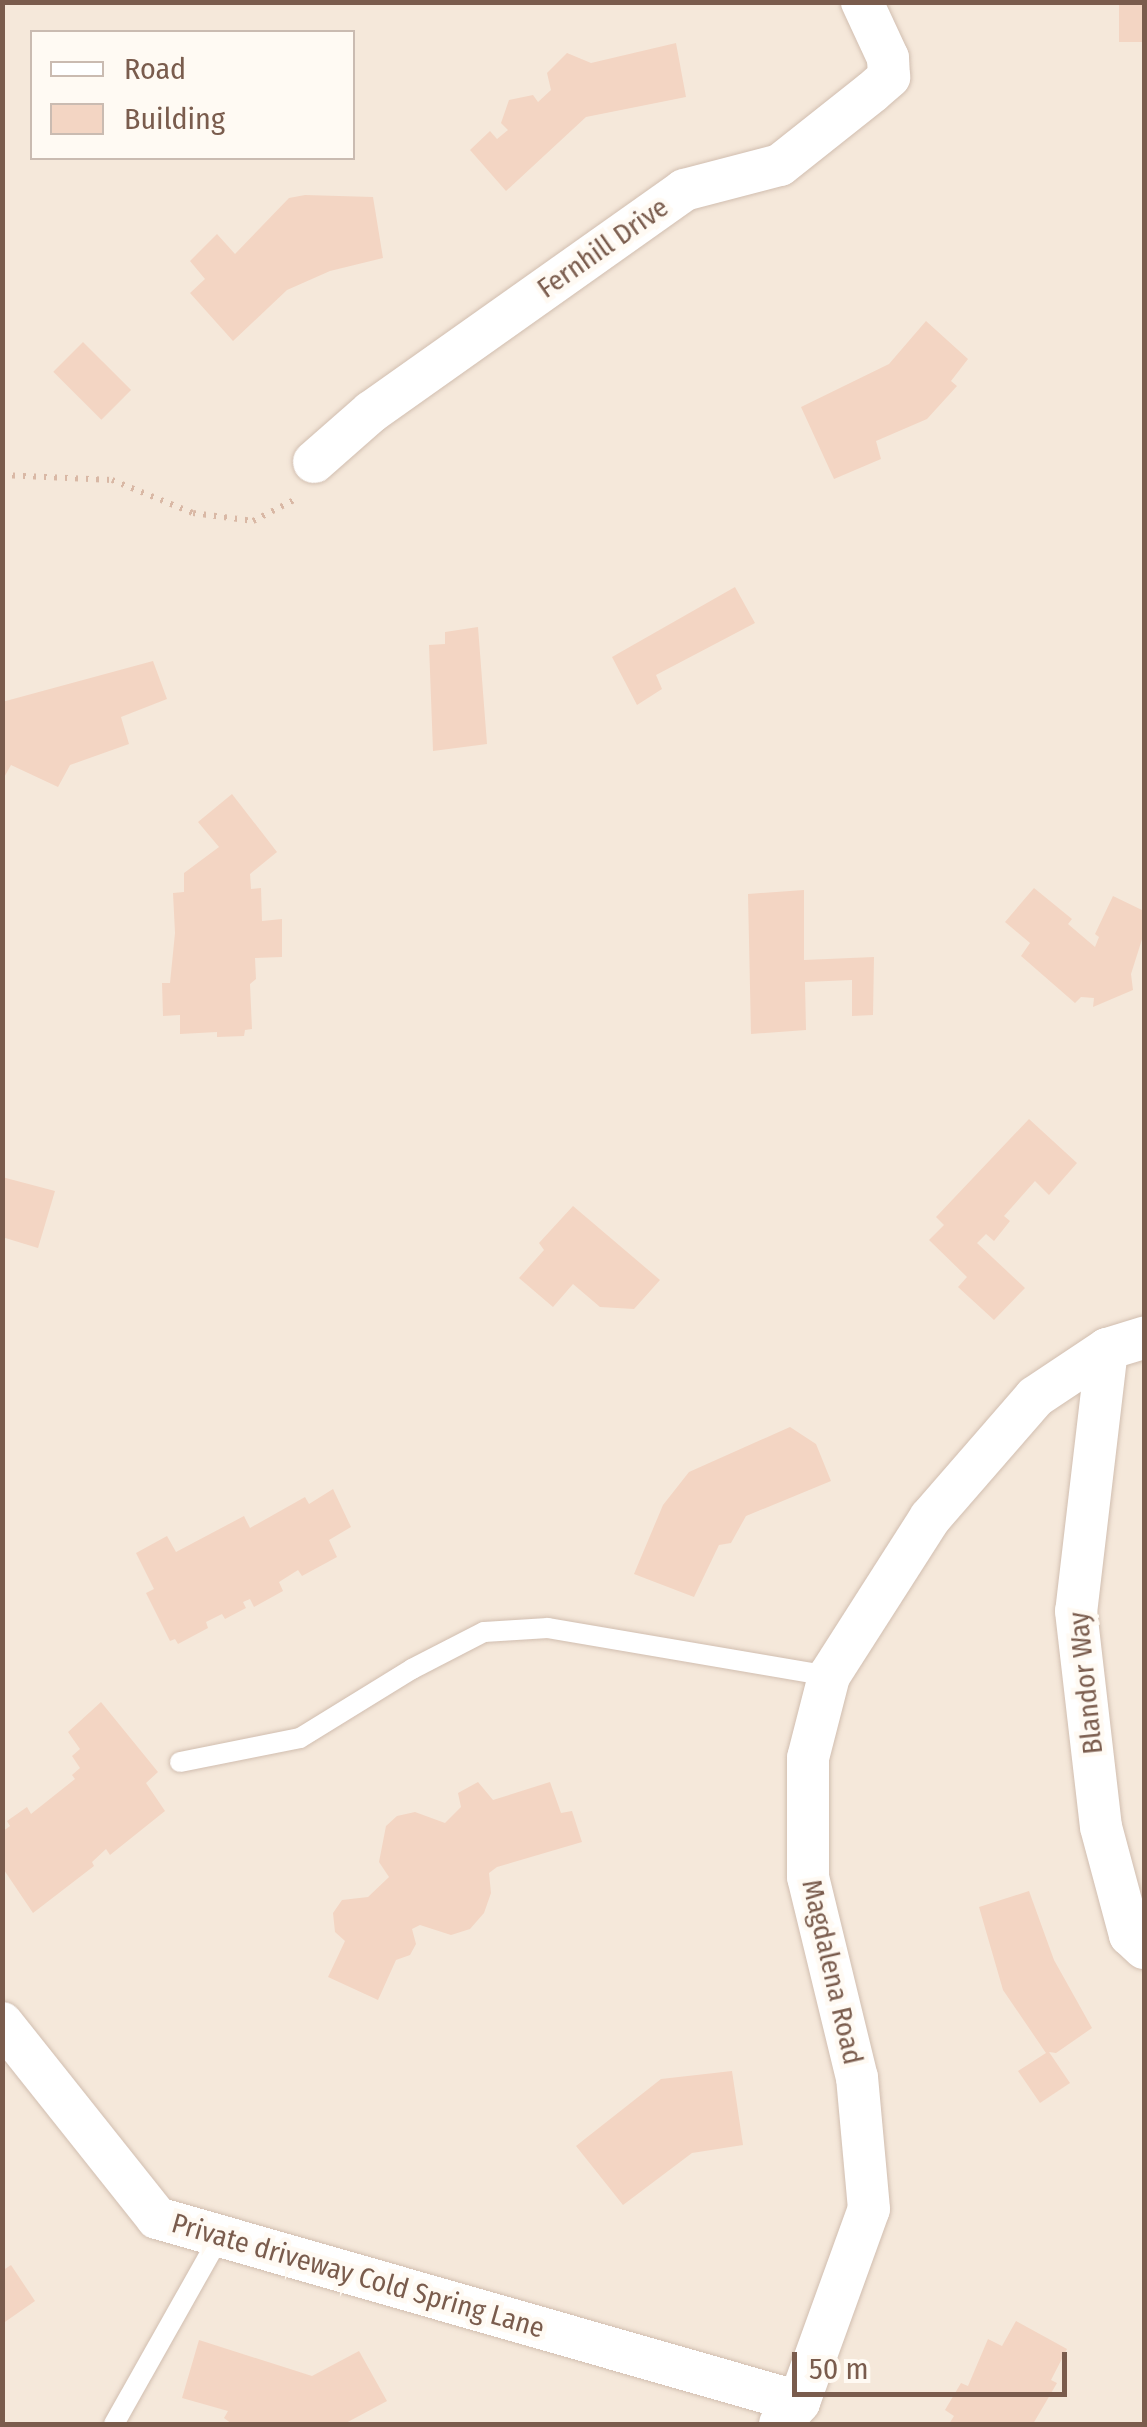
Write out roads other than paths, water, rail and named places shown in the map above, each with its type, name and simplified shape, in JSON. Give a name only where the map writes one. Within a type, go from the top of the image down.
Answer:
[{"type":"street","name":"Fernhill Drive","points":[[314,462],[371,412],[684,190],[780,165],[872,92],[889,77],[888,58],[862,2]]},
{"type":"street","name":"Magdalena Road","points":[[790,2413],[869,2209],[857,2078],[808,1877],[808,1758],[829,1676],[930,1518],[1035,1397],[1126,1344]]},
{"type":"street","name":"Blandor Way","points":[[1126,1344],[1076,1611],[1101,1827],[1130,1934],[1144,1948]]},
{"type":"street","name":"Private driveway Cold Spring Lane","points":[[2,2023],[157,2218],[790,2413]]},
{"type":"lane","points":[[180,1762],[300,1738],[412,1669],[484,1632],[548,1628],[829,1676]]},
{"type":"lane","points":[[114,2424],[220,2236]]}]
